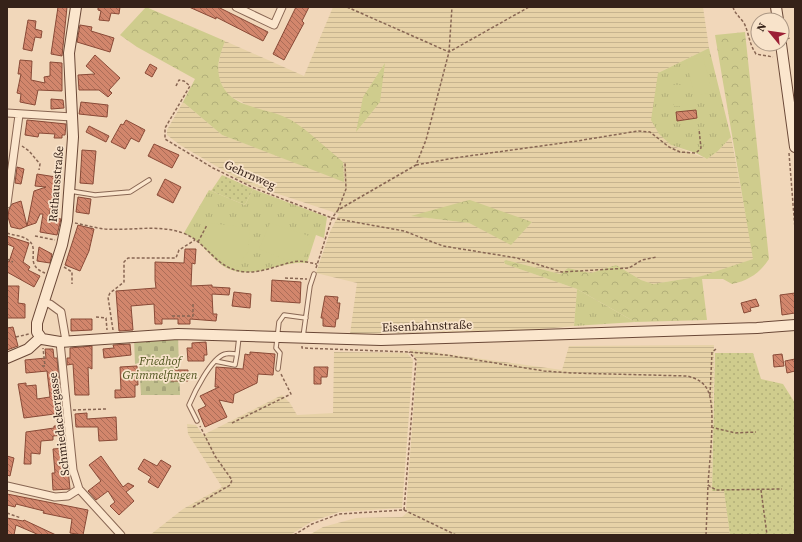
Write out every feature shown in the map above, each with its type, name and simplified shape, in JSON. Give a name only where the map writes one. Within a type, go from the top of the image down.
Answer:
[{"type":"street","name":"Rathausstraße","points":[[42,339],[37,332],[37,324],[56,264],[67,221],[73,137],[69,53],[76,7]]},
{"type":"street","points":[[236,7],[274,24],[282,7]]},
{"type":"street","points":[[782,52],[795,147]]},
{"type":"street","points":[[7,113],[19,115],[72,117]]},
{"type":"street","points":[[7,204],[19,115]]},
{"type":"street","name":"Schmiedackergasse","points":[[43,302],[50,304],[62,312],[73,470],[79,489],[121,535]]},
{"type":"street","name":"Eisenbahnstraße","points":[[63,341],[178,334],[381,340],[757,328],[795,325]]},
{"type":"street","points":[[7,358],[28,348],[42,339],[63,341]]},
{"type":"street","points":[[7,486],[56,498],[68,496],[79,489]]},
{"type":"lane","points":[[69,191],[95,195],[130,192],[149,180]]},
{"type":"lane","points":[[303,338],[314,274]]},
{"type":"lane","points":[[278,369],[280,353],[276,348],[279,322],[284,315],[306,318]]},
{"type":"lane","points":[[215,361],[235,365],[240,336]]},
{"type":"lane","points":[[197,420],[190,405],[195,391],[215,361],[224,354],[237,354]]},
{"type":"path","points":[[347,7],[449,52]]},
{"type":"path","points":[[416,165],[426,140],[449,52],[452,7]]},
{"type":"path","points":[[449,52],[529,7]]},
{"type":"path","points":[[733,7],[734,12],[744,24],[751,47],[756,54],[764,56]]},
{"type":"path","name":"Gehrnweg","points":[[176,86],[179,80],[184,81],[190,86],[165,128],[165,139],[213,168],[247,185],[332,218],[404,231],[443,246],[517,258],[562,272],[629,268],[642,260],[656,257]]},
{"type":"path","points":[[338,210],[416,165],[638,130],[650,132],[669,148],[680,152],[696,153],[701,148],[699,129]]},
{"type":"path","points":[[15,143],[24,147],[35,157],[40,164],[39,170]]},
{"type":"path","points":[[314,274],[332,218],[338,210],[346,189],[345,162]]},
{"type":"path","points":[[67,221],[106,229],[158,228],[184,233],[198,242],[216,260],[229,269],[247,273],[295,261],[317,264]]},
{"type":"path","points":[[198,242],[207,225]]},
{"type":"path","points":[[7,233],[29,240],[32,244],[32,262],[35,267],[52,276]]},
{"type":"path","points":[[35,236],[62,241]]},
{"type":"path","points":[[111,338],[108,297],[110,293],[124,282],[124,262],[128,258],[176,258],[179,250],[195,240]]},
{"type":"path","points":[[7,259],[13,262]]},
{"type":"path","points":[[56,264],[69,269],[72,272],[72,284]]},
{"type":"path","points":[[285,278],[313,279]]},
{"type":"path","points":[[172,316],[193,316],[193,303]]},
{"type":"path","points":[[96,317],[106,318],[111,338]]},
{"type":"path","points":[[16,337],[27,334]]},
{"type":"path","points":[[303,338],[302,348],[446,355],[544,371],[687,376],[703,383],[710,396]]},
{"type":"path","points":[[42,339],[44,366],[42,366]]},
{"type":"path","points":[[706,535],[711,427],[710,396],[712,352],[716,350]]},
{"type":"path","points":[[404,510],[416,360],[409,352]]},
{"type":"path","points":[[232,423],[291,394],[278,369]]},
{"type":"path","points":[[68,410],[107,409]]},
{"type":"path","points":[[193,507],[230,485],[232,480],[216,456],[197,420]]},
{"type":"path","points":[[711,427],[735,433],[756,432]]},
{"type":"path","points":[[708,485],[716,490],[782,489]]},
{"type":"path","points":[[761,490],[767,535]]},
{"type":"path","points":[[294,535],[312,524],[339,514],[404,510],[456,535]]},
{"type":"path","points":[[7,513],[21,518]]},
{"type":"shaded area","points":[[333,7],[703,7],[709,48],[658,73],[671,145],[707,159],[718,151],[731,137],[754,259],[702,276],[653,284],[641,280],[616,265],[591,273],[568,268],[560,274],[506,260],[504,261],[505,264],[577,289],[574,326],[534,330],[350,334],[357,283],[316,273],[330,232],[339,214],[245,183],[180,145],[167,135],[167,130],[183,102],[222,135],[344,181],[242,102],[227,95],[217,75],[221,50],[225,41],[304,76]],"holes":[[[412,216],[532,222],[511,244],[469,223]]]},
{"type":"shaded area","points":[[714,345],[712,490],[724,491],[730,535],[309,535],[323,527],[356,518],[402,517],[409,511],[406,510],[417,360],[409,349],[562,370],[569,346]]},
{"type":"shaded area","points":[[334,352],[407,353],[413,360],[402,508],[339,512],[311,522],[290,535],[150,535],[183,509],[222,487],[188,434],[187,424],[196,425],[203,435],[282,395],[290,403],[297,415],[333,413]]},
{"type":"green space","points":[[146,7],[225,41],[218,69],[222,85],[228,93],[243,104],[282,116],[304,129],[343,162],[344,182],[222,135],[183,102],[195,79],[137,47],[120,35]]},
{"type":"green space","points":[[745,32],[769,259],[758,272],[743,281],[732,284],[723,279],[702,279],[707,320],[635,322],[577,289],[505,264],[504,261],[506,260],[560,274],[568,268],[591,273],[616,265],[641,280],[653,284],[702,276],[753,259],[715,35]]},
{"type":"green space","points":[[709,48],[731,137],[718,151],[707,159],[696,153],[671,145],[659,134],[651,120],[658,73]]},
{"type":"green space","points":[[703,57],[712,92],[695,96],[686,61]]},
{"type":"green space","points":[[385,63],[380,102],[356,132],[363,97]]},
{"type":"green space","points":[[674,85],[685,85],[685,106],[674,106]]},
{"type":"green space","points":[[222,175],[253,189],[245,205],[211,191]]},
{"type":"green space","points":[[253,189],[327,217],[324,238],[316,235],[307,263],[288,264],[258,271],[239,272],[225,267],[213,258],[197,242],[184,233],[209,190],[245,205]]},
{"type":"green space","points":[[470,200],[532,222],[511,245],[469,223],[411,216]]},
{"type":"green space","points":[[210,223],[250,228],[248,252],[237,267],[217,258],[202,243]]},
{"type":"green space","points":[[270,223],[312,237],[303,259],[286,260],[259,249]]},
{"type":"green space","points":[[577,289],[635,322],[574,326]]},
{"type":"green space","name":"Friedhof Grimmelfingen","points":[[178,337],[180,395],[141,395],[139,363],[135,364],[134,338]]},
{"type":"green space","points":[[715,353],[753,353],[761,379],[783,384],[795,403],[795,535],[730,535],[724,491],[712,491]]},
{"type":"building","points":[[58,7],[67,7],[62,56],[51,54]]},
{"type":"building","points":[[98,7],[120,7],[119,14],[111,13],[109,21],[99,20],[101,11],[98,10]]},
{"type":"building","points":[[189,7],[218,7],[268,32],[263,41],[216,17],[216,19]]},
{"type":"building","points":[[296,7],[309,7],[302,21],[304,23],[284,60],[273,54]]},
{"type":"building","points":[[28,20],[36,21],[35,29],[42,31],[41,38],[35,37],[32,51],[23,49]]},
{"type":"building","points":[[80,25],[92,27],[91,31],[114,38],[110,52],[77,42]]},
{"type":"building","points":[[95,55],[120,78],[109,90],[112,93],[108,97],[99,90],[79,90],[78,75],[95,74],[86,66]]},
{"type":"building","points":[[20,60],[32,61],[31,80],[45,83],[44,77],[50,76],[50,62],[62,63],[62,91],[38,90],[35,105],[20,102],[21,94],[17,93],[21,74],[18,74]]},
{"type":"building","points":[[150,64],[157,68],[152,77],[145,73]]},
{"type":"building","points":[[51,99],[63,100],[64,108],[51,109]]},
{"type":"building","points":[[81,102],[108,105],[107,117],[79,114]]},
{"type":"building","points":[[696,110],[697,118],[677,121],[676,112]]},
{"type":"building","points":[[27,120],[66,124],[65,135],[62,135],[62,138],[54,138],[55,134],[39,133],[38,137],[25,135]]},
{"type":"building","points":[[126,120],[145,130],[139,142],[131,138],[125,149],[111,142],[121,124],[123,125]]},
{"type":"building","points":[[89,126],[109,136],[106,142],[86,132]]},
{"type":"building","points":[[154,144],[179,155],[172,168],[148,156]]},
{"type":"building","points":[[82,150],[96,151],[93,184],[80,183]]},
{"type":"building","points":[[17,167],[24,169],[21,184],[15,183]]},
{"type":"building","points":[[37,174],[56,177],[49,217],[61,219],[57,235],[40,232],[43,214],[40,214],[36,223],[27,226],[34,191],[46,187],[35,186]]},
{"type":"building","points":[[165,179],[181,187],[173,203],[157,195]]},
{"type":"building","points":[[78,197],[91,199],[89,214],[76,212]]},
{"type":"building","points":[[21,201],[27,226],[20,229],[11,227],[8,217],[9,209],[12,204]]},
{"type":"building","points":[[78,225],[94,229],[89,251],[80,271],[65,265]]},
{"type":"building","points":[[7,236],[29,243],[23,262],[30,267],[28,270],[40,276],[34,287],[7,272],[7,261],[9,262],[14,247],[7,244]]},
{"type":"building","points":[[39,247],[52,254],[50,263],[37,261]]},
{"type":"building","points":[[185,249],[196,249],[195,264],[192,263],[191,286],[212,285],[212,287],[230,288],[229,295],[212,294],[213,314],[217,314],[216,321],[190,319],[190,324],[178,324],[178,319],[162,319],[162,324],[155,324],[154,304],[131,306],[133,330],[119,331],[116,291],[156,288],[155,262],[184,263]]},
{"type":"building","points":[[272,280],[301,282],[300,303],[271,301]]},
{"type":"building","points":[[7,286],[19,286],[18,303],[25,304],[25,318],[7,318]]},
{"type":"building","points":[[234,292],[251,294],[250,308],[232,306]]},
{"type":"building","points":[[795,293],[795,313],[782,315],[780,295]]},
{"type":"building","points":[[325,296],[338,297],[337,303],[340,303],[338,319],[336,319],[335,327],[323,326],[323,318],[321,318]]},
{"type":"building","points":[[756,299],[759,306],[750,308],[751,311],[744,313],[741,303]]},
{"type":"building","points":[[71,319],[92,319],[92,330],[71,331]]},
{"type":"building","points":[[13,327],[18,346],[7,350],[7,328]]},
{"type":"building","points":[[206,342],[207,355],[204,355],[204,361],[188,361],[187,348],[192,348],[192,343]]},
{"type":"building","points":[[130,344],[131,355],[104,358],[103,349],[114,348],[113,345]]},
{"type":"building","points":[[92,346],[92,369],[88,367],[89,395],[75,395],[73,364],[67,365],[67,358],[70,358],[70,348]]},
{"type":"building","points":[[45,349],[53,349],[54,358],[57,358],[62,413],[24,418],[18,384],[26,383],[26,386],[36,385],[37,399],[50,397],[47,371],[26,373],[25,360],[46,358]]},
{"type":"building","points":[[250,352],[275,354],[273,375],[258,374],[257,383],[234,394],[233,403],[219,400],[227,417],[205,427],[198,410],[206,406],[200,396],[219,387],[215,387],[216,367],[243,369],[245,354],[250,355]]},
{"type":"building","points":[[782,354],[784,366],[774,367],[773,355]]},
{"type":"building","points":[[795,359],[795,371],[787,373],[785,361]]},
{"type":"building","points":[[137,366],[138,385],[135,385],[135,397],[115,398],[115,390],[121,390],[120,367]]},
{"type":"building","points":[[314,367],[328,367],[327,377],[321,377],[321,384],[314,384]]},
{"type":"building","points":[[168,370],[188,370],[188,381],[171,381],[171,377],[168,377]]},
{"type":"building","points":[[87,413],[87,419],[116,417],[117,440],[99,441],[98,427],[76,427],[75,414]]},
{"type":"building","points":[[54,426],[63,426],[64,435],[53,436],[53,440],[41,441],[40,454],[31,453],[31,464],[24,464],[26,432],[54,428]]},
{"type":"building","points":[[66,448],[70,489],[53,490],[52,473],[55,473],[53,449]]},
{"type":"building","points":[[7,456],[14,458],[10,476],[7,475]]},
{"type":"building","points":[[101,456],[123,487],[128,483],[134,486],[126,492],[134,501],[119,515],[110,506],[115,502],[108,491],[96,500],[88,491],[101,481],[89,465]]},
{"type":"building","points":[[144,459],[157,466],[161,460],[171,466],[158,488],[148,482],[151,477],[138,469]]},
{"type":"building","points":[[7,494],[88,510],[83,535],[70,533],[72,519],[43,513],[44,511],[16,504],[15,507],[7,505]]},
{"type":"building","points":[[7,518],[24,520],[56,535],[39,535],[16,525],[14,535],[7,535]]}]
